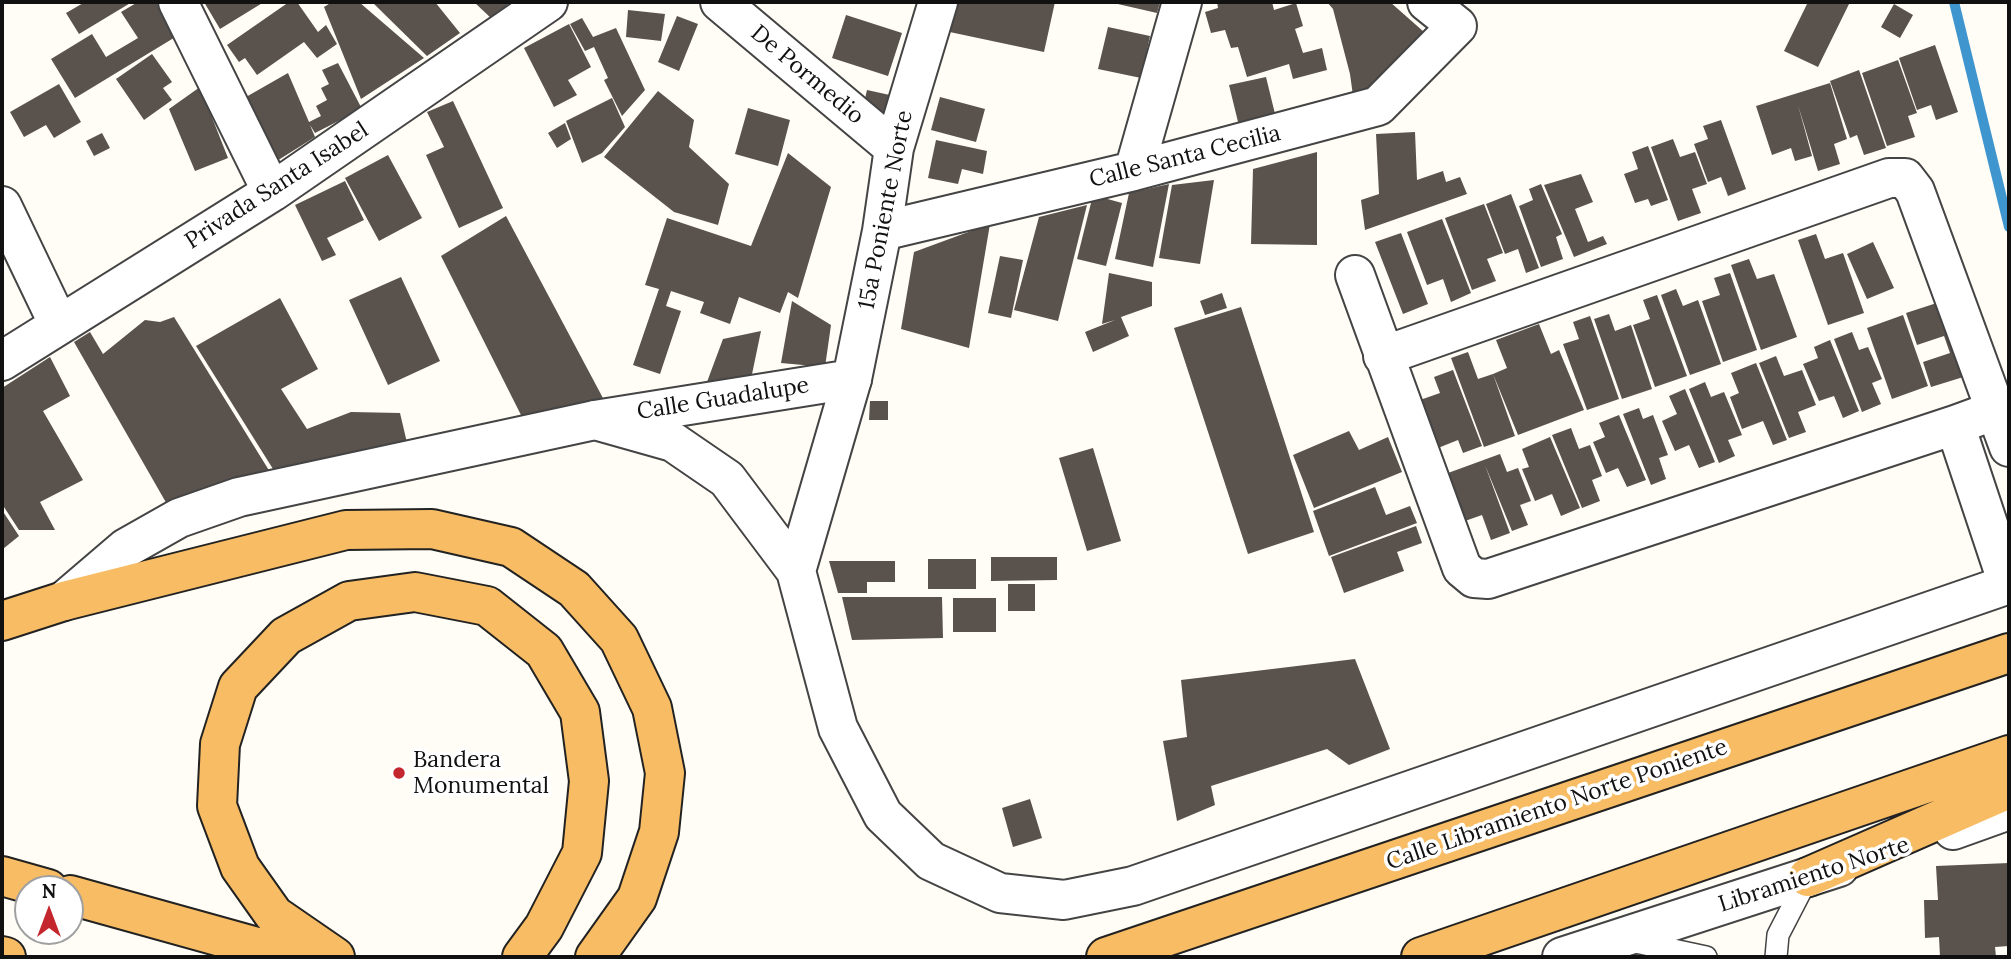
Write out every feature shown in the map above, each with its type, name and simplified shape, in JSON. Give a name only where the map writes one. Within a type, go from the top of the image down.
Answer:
[{"type":"highway","points":[[2,621],[64,601],[346,530],[432,529],[511,547],[574,589],[619,639],[652,708],[665,773],[659,832],[637,898],[595,957]]},
{"type":"highway","points":[[335,957],[274,915],[240,867],[217,806],[220,744],[238,687],[286,636],[349,601],[415,592],[487,606],[544,651],[580,712],[589,781],[582,853],[544,927],[522,957]]},
{"type":"highway","name":"Calle Libramiento Norte Poniente","points":[[1106,957],[2009,653]]},
{"type":"highway","points":[[1421,957],[2009,755]]},
{"type":"highway","points":[[1808,877],[2009,789]]},
{"type":"highway","points":[[84,899],[293,957]]},
{"type":"street","points":[[178,2],[272,192]]},
{"type":"street","name":"Privada Santa Isabel","points":[[2,361],[272,192],[548,2]]},
{"type":"street","name":"De Pormedio","points":[[720,2],[894,148]]},
{"type":"street","name":"15a Poniente Norte","points":[[796,571],[852,379],[882,231],[894,148],[938,2]]},
{"type":"street","points":[[1134,171],[1182,2]]},
{"type":"street","name":"Calle Santa Cecilia","points":[[882,231],[1134,171],[1378,106],[1457,26],[1427,2]]},
{"type":"street","points":[[1383,356],[1889,178],[1905,178],[1915,191],[2009,447]]},
{"type":"street","points":[[2,206],[59,325]]},
{"type":"street","points":[[1355,275],[1462,568],[1474,578],[1488,579],[1996,410]]},
{"type":"street","name":"Calle Guadalupe","points":[[64,601],[126,548],[179,518],[239,497],[595,420],[852,379]]},
{"type":"street","points":[[595,420],[673,442],[727,479],[796,571],[838,728],[883,815],[931,861],[1000,894],[1064,900],[1146,881],[2009,584],[1998,518],[1955,425]]},
{"type":"street","name":"Libramiento Norte","points":[[1562,957],[2009,810]]},
{"type":"lane","points":[[1776,957],[1778,935],[1808,877]]},
{"type":"lane","points":[[1619,938],[1706,957]]},
{"type":"building","points":[[85,2],[132,2],[79,34],[66,13]]},
{"type":"building","points":[[138,2],[156,2],[177,36],[75,98],[51,59],[92,34],[106,57],[138,38],[121,12]]},
{"type":"building","points":[[204,2],[264,2],[220,29]]},
{"type":"building","points":[[289,2],[297,2],[318,32],[326,25],[337,44],[317,58],[304,42],[257,75],[245,58],[239,62],[227,45]]},
{"type":"building","points":[[332,2],[359,2],[424,58],[361,99],[324,7]]},
{"type":"building","points":[[372,2],[435,2],[460,33],[427,56]]},
{"type":"building","points":[[474,2],[510,2],[493,20]]},
{"type":"building","points":[[952,2],[1055,2],[1044,52],[945,31]]},
{"type":"building","points":[[1109,2],[1160,2],[1157,13]]},
{"type":"building","points":[[1217,2],[1272,2],[1274,10],[1296,3],[1303,26],[1295,29],[1303,53],[1322,48],[1327,70],[1293,79],[1289,64],[1247,77],[1238,47],[1231,48],[1225,30],[1211,33],[1205,12],[1218,8]]},
{"type":"building","points":[[1327,2],[1390,2],[1424,32],[1382,94],[1354,103],[1350,74],[1333,9]]},
{"type":"building","points":[[1808,2],[1850,2],[1818,67],[1784,51]]},
{"type":"building","points":[[1894,4],[1913,15],[1900,38],[1881,27]]},
{"type":"building","points":[[628,10],[665,14],[661,41],[626,37]]},
{"type":"building","points":[[846,15],[902,33],[888,76],[832,58]]},
{"type":"building","points":[[677,16],[698,24],[679,71],[658,62]]},
{"type":"building","points":[[582,18],[593,37],[616,28],[645,90],[622,116],[604,80],[608,78],[594,47],[585,51],[570,24]]},
{"type":"building","points":[[569,24],[591,67],[568,80],[577,95],[554,107],[524,48]]},
{"type":"building","points":[[1108,27],[1150,36],[1141,78],[1098,69]]},
{"type":"building","points":[[1935,45],[1958,112],[1936,120],[1931,105],[1917,110],[1899,58]]},
{"type":"building","points":[[152,54],[172,82],[163,88],[172,100],[144,120],[116,79]]},
{"type":"building","points":[[1898,60],[1917,113],[1908,116],[1915,137],[1887,146],[1862,73]]},
{"type":"building","points":[[338,63],[362,109],[315,133],[310,125],[315,137],[272,164],[246,97],[288,73],[309,122],[321,116],[316,106],[327,100],[321,88],[329,84],[322,70]]},
{"type":"building","points":[[1859,70],[1886,148],[1864,155],[1857,135],[1850,138],[1830,81]]},
{"type":"building","points":[[1266,77],[1276,118],[1239,126],[1229,85]]},
{"type":"building","points":[[1830,83],[1847,139],[1834,144],[1840,164],[1818,171],[1798,105],[1812,156],[1795,161],[1791,148],[1772,155],[1756,106]]},
{"type":"building","points":[[59,84],[81,122],[54,138],[46,125],[24,137],[10,112]]},
{"type":"building","points":[[200,87],[228,158],[195,171],[169,109]]},
{"type":"building","points":[[867,90],[899,97],[890,134],[861,116]]},
{"type":"building","points":[[658,91],[694,120],[689,147],[729,184],[718,225],[674,212],[604,157]]},
{"type":"building","points":[[940,97],[985,109],[976,142],[931,130]]},
{"type":"building","points":[[612,98],[625,127],[602,153],[582,163],[566,121]]},
{"type":"building","points":[[453,101],[503,208],[459,228],[426,155],[444,147],[427,112]]},
{"type":"building","points":[[748,108],[790,120],[778,166],[735,154]]},
{"type":"building","points":[[1721,120],[1746,189],[1728,196],[1721,177],[1708,182],[1694,144],[1708,139],[1703,126]]},
{"type":"building","points":[[565,123],[571,139],[557,148],[548,133]]},
{"type":"building","points":[[1415,132],[1417,180],[1443,171],[1446,182],[1460,177],[1467,194],[1365,230],[1361,200],[1379,194],[1376,134]]},
{"type":"building","points":[[102,133],[110,148],[94,156],[86,141]]},
{"type":"building","points":[[1673,139],[1680,157],[1695,152],[1707,184],[1692,189],[1701,213],[1678,221],[1651,147]]},
{"type":"building","points":[[936,140],[987,151],[983,174],[962,169],[958,184],[928,178]]},
{"type":"building","points":[[1648,146],[1668,200],[1651,206],[1648,199],[1635,203],[1624,174],[1638,169],[1632,152]]},
{"type":"building","points":[[1317,152],[1317,245],[1251,244],[1253,169]]},
{"type":"building","points":[[788,153],[831,187],[798,298],[788,292],[780,313],[739,297],[730,324],[700,313],[704,302],[671,291],[666,306],[681,311],[660,374],[633,365],[659,289],[645,285],[667,218],[751,246]]},
{"type":"building","points":[[388,155],[422,218],[379,241],[345,178]]},
{"type":"building","points":[[1581,174],[1593,202],[1575,209],[1588,242],[1603,236],[1607,244],[1574,257],[1544,185]]},
{"type":"building","points":[[1214,180],[1200,264],[1159,258],[1172,185]]},
{"type":"building","points":[[345,181],[364,220],[327,238],[336,255],[322,261],[295,205]]},
{"type":"building","points":[[1169,184],[1153,267],[1115,259],[1129,193]]},
{"type":"building","points":[[1541,184],[1562,234],[1556,237],[1563,259],[1541,267],[1519,206],[1533,200],[1529,189]]},
{"type":"building","points":[[1511,194],[1539,268],[1526,273],[1518,249],[1505,254],[1486,204]]},
{"type":"building","points":[[1093,195],[1122,203],[1106,266],[1077,259]]},
{"type":"building","points":[[1484,204],[1503,253],[1487,259],[1496,281],[1472,290],[1445,218]]},
{"type":"building","points":[[1087,205],[1058,321],[1014,310],[1039,217]]},
{"type":"building","points":[[506,216],[604,400],[523,419],[441,256]]},
{"type":"building","points":[[1442,219],[1471,293],[1451,302],[1443,279],[1427,285],[1407,232]]},
{"type":"building","points":[[990,224],[969,348],[901,329],[914,252]]},
{"type":"building","points":[[1401,233],[1428,304],[1403,314],[1375,242]]},
{"type":"building","points":[[1816,234],[1825,259],[1843,253],[1864,313],[1828,325],[1798,240]]},
{"type":"building","points":[[1873,242],[1894,288],[1867,299],[1847,254]]},
{"type":"building","points":[[1000,256],[1023,260],[1011,318],[988,313]]},
{"type":"building","points":[[1749,259],[1757,279],[1774,274],[1797,337],[1761,350],[1731,265]]},
{"type":"building","points":[[1109,273],[1152,282],[1152,306],[1121,317],[1129,336],[1093,352],[1085,332],[1115,320],[1102,324]]},
{"type":"building","points":[[1730,273],[1757,350],[1723,362],[1702,301],[1720,295],[1714,278]]},
{"type":"building","points":[[401,277],[440,361],[388,385],[349,300]]},
{"type":"building","points":[[1676,289],[1683,306],[1698,300],[1721,364],[1690,375],[1661,295]]},
{"type":"building","points":[[1222,293],[1227,308],[1205,315],[1200,301]]},
{"type":"building","points":[[1657,295],[1687,376],[1655,387],[1633,325],[1650,319],[1643,300]]},
{"type":"building","points":[[280,298],[318,369],[281,389],[307,429],[351,412],[400,413],[408,447],[278,477],[196,346]]},
{"type":"building","points":[[1949,299],[1973,374],[1931,387],[1923,362],[1950,353],[1944,336],[1917,345],[1906,313]]},
{"type":"building","points":[[792,301],[831,325],[825,367],[781,363]]},
{"type":"building","points":[[1241,307],[1314,532],[1248,554],[1174,328]]},
{"type":"building","points":[[1609,314],[1615,331],[1631,325],[1652,389],[1622,399],[1594,319]]},
{"type":"building","points":[[1903,315],[1928,386],[1892,399],[1867,328]]},
{"type":"building","points":[[1590,316],[1619,399],[1587,410],[1563,344],[1579,339],[1573,322]]},
{"type":"building","points":[[174,317],[270,472],[168,506],[74,342],[90,332],[103,354],[145,320],[160,322]]},
{"type":"building","points":[[1539,324],[1551,354],[1559,350],[1584,410],[1518,435],[1493,374],[1507,368],[1496,340]]},
{"type":"building","points":[[761,331],[751,379],[704,390],[723,339]]},
{"type":"building","points":[[1852,332],[1859,350],[1868,347],[1882,379],[1872,383],[1881,404],[1862,412],[1834,339]]},
{"type":"building","points":[[1830,340],[1859,411],[1843,418],[1834,396],[1819,401],[1803,364],[1818,358],[1814,347]]},
{"type":"building","points":[[1468,352],[1478,379],[1493,374],[1515,436],[1484,447],[1451,358]]},
{"type":"building","points":[[1776,356],[1784,376],[1802,370],[1816,405],[1798,412],[1806,432],[1789,438],[1759,363]]},
{"type":"building","points":[[50,357],[70,396],[43,411],[83,480],[40,502],[55,530],[19,530],[2,504],[2,388]]},
{"type":"building","points":[[1756,363],[1787,440],[1773,445],[1763,421],[1742,429],[1730,397],[1739,393],[1731,373]]},
{"type":"building","points":[[1453,370],[1482,446],[1463,453],[1458,440],[1438,448],[1420,400],[1440,393],[1434,377]]},
{"type":"building","points":[[1705,382],[1711,397],[1724,392],[1742,435],[1728,440],[1735,456],[1719,463],[1689,389]]},
{"type":"building","points":[[1685,389],[1715,462],[1699,468],[1689,445],[1675,451],[1662,421],[1677,414],[1669,396]]},
{"type":"building","points":[[870,401],[888,401],[888,420],[869,420]]},
{"type":"building","points":[[1639,408],[1643,419],[1653,415],[1668,455],[1659,458],[1666,479],[1651,485],[1623,414]]},
{"type":"building","points":[[1619,415],[1646,480],[1627,487],[1618,468],[1606,473],[1593,442],[1605,437],[1599,423]]},
{"type":"building","points":[[1571,428],[1579,449],[1590,445],[1602,476],[1592,480],[1600,501],[1582,508],[1552,435]]},
{"type":"building","points":[[1349,431],[1359,450],[1388,437],[1402,472],[1314,508],[1293,455]]},
{"type":"building","points":[[1550,437],[1580,508],[1561,516],[1552,494],[1535,501],[1522,469],[1529,467],[1522,449]]},
{"type":"building","points":[[1093,448],[1121,541],[1087,551],[1059,458]]},
{"type":"building","points":[[1500,454],[1507,472],[1518,468],[1531,501],[1520,505],[1528,525],[1512,531],[1485,465],[1510,533],[1491,540],[1482,515],[1465,521],[1448,473]]},
{"type":"building","points":[[1375,487],[1386,515],[1410,506],[1417,523],[1329,556],[1313,511]]},
{"type":"building","points":[[2,510],[19,536],[3,549],[2,547]]},
{"type":"building","points":[[1416,526],[1422,543],[1397,552],[1404,571],[1344,593],[1331,557]]},
{"type":"building","points":[[991,557],[1057,557],[1057,580],[991,581]]},
{"type":"building","points":[[928,559],[976,559],[976,589],[928,589]]},
{"type":"building","points":[[829,561],[895,561],[895,582],[867,582],[867,593],[838,593]]},
{"type":"building","points":[[1008,584],[1035,584],[1035,611],[1008,611]]},
{"type":"building","points":[[842,597],[942,597],[943,638],[852,640]]},
{"type":"building","points":[[953,598],[996,598],[996,632],[953,632]]},
{"type":"building","points":[[1355,659],[1390,749],[1349,765],[1327,749],[1211,786],[1215,805],[1177,821],[1163,741],[1187,737],[1181,680]]},
{"type":"building","points":[[1030,799],[1042,838],[1013,847],[1002,808]]},
{"type":"building","points":[[2009,863],[2009,946],[1995,947],[1996,957],[1940,957],[1939,937],[1925,938],[1924,900],[1938,900],[1936,866]]},
{"type":"waterway","points":[[1954,2],[2009,227]]},
{"type":"place","name":"Bandera Monumental","points":[[399,773]]}]
